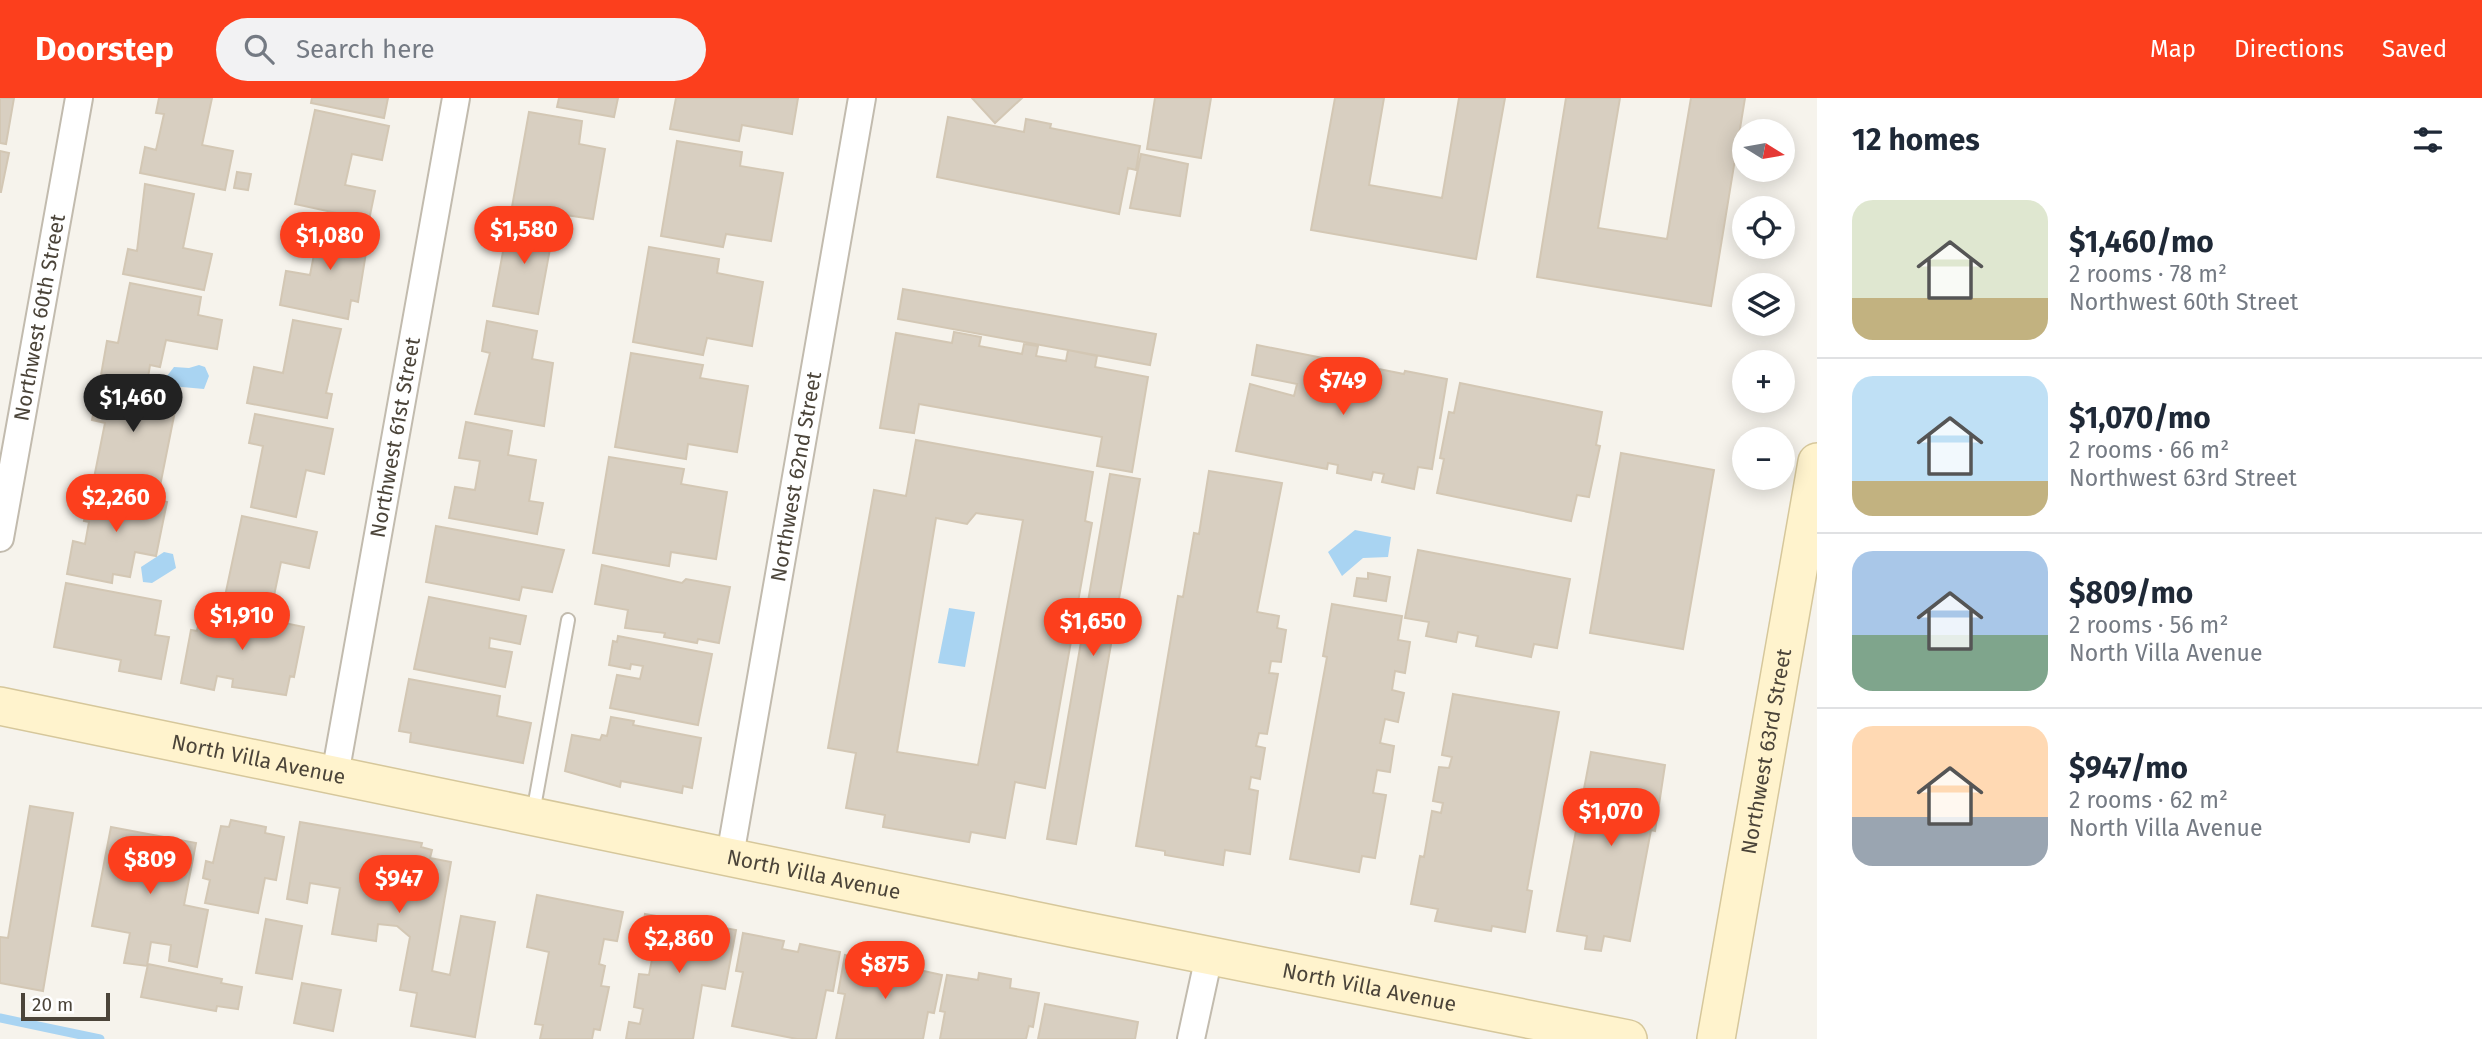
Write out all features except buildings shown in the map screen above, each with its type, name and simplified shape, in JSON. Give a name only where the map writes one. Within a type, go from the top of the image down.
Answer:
[{"type":"street","name":"Northwest 60th Street","points":[[0,538],[79,98]]},
{"type":"street","name":"Northwest 61st Street","points":[[334,775],[456,98]]},
{"type":"street","name":"Northwest 62nd Street","points":[[730,856],[862,98]]},
{"type":"street","name":"Northwest 63rd Street","points":[[1716,1039],[1817,463]]},
{"type":"street","name":"North Villa Avenue","points":[[0,706],[1209,956],[1628,1039]]},
{"type":"street","points":[[1192,1039],[1209,956]]},
{"type":"lane","points":[[532,816],[568,621]]},
{"type":"water","points":[[199,365],[205,367],[209,376],[204,389],[171,386],[167,376],[174,367],[189,368]]},
{"type":"water","points":[[1355,530],[1391,537],[1388,557],[1363,558],[1342,576],[1328,552]]},
{"type":"water","points":[[164,552],[173,554],[176,568],[152,583],[143,582],[141,567]]},
{"type":"water","points":[[949,608],[975,612],[965,667],[938,663]]},
{"type":"waterway","points":[[0,1018],[100,1039]]}]
